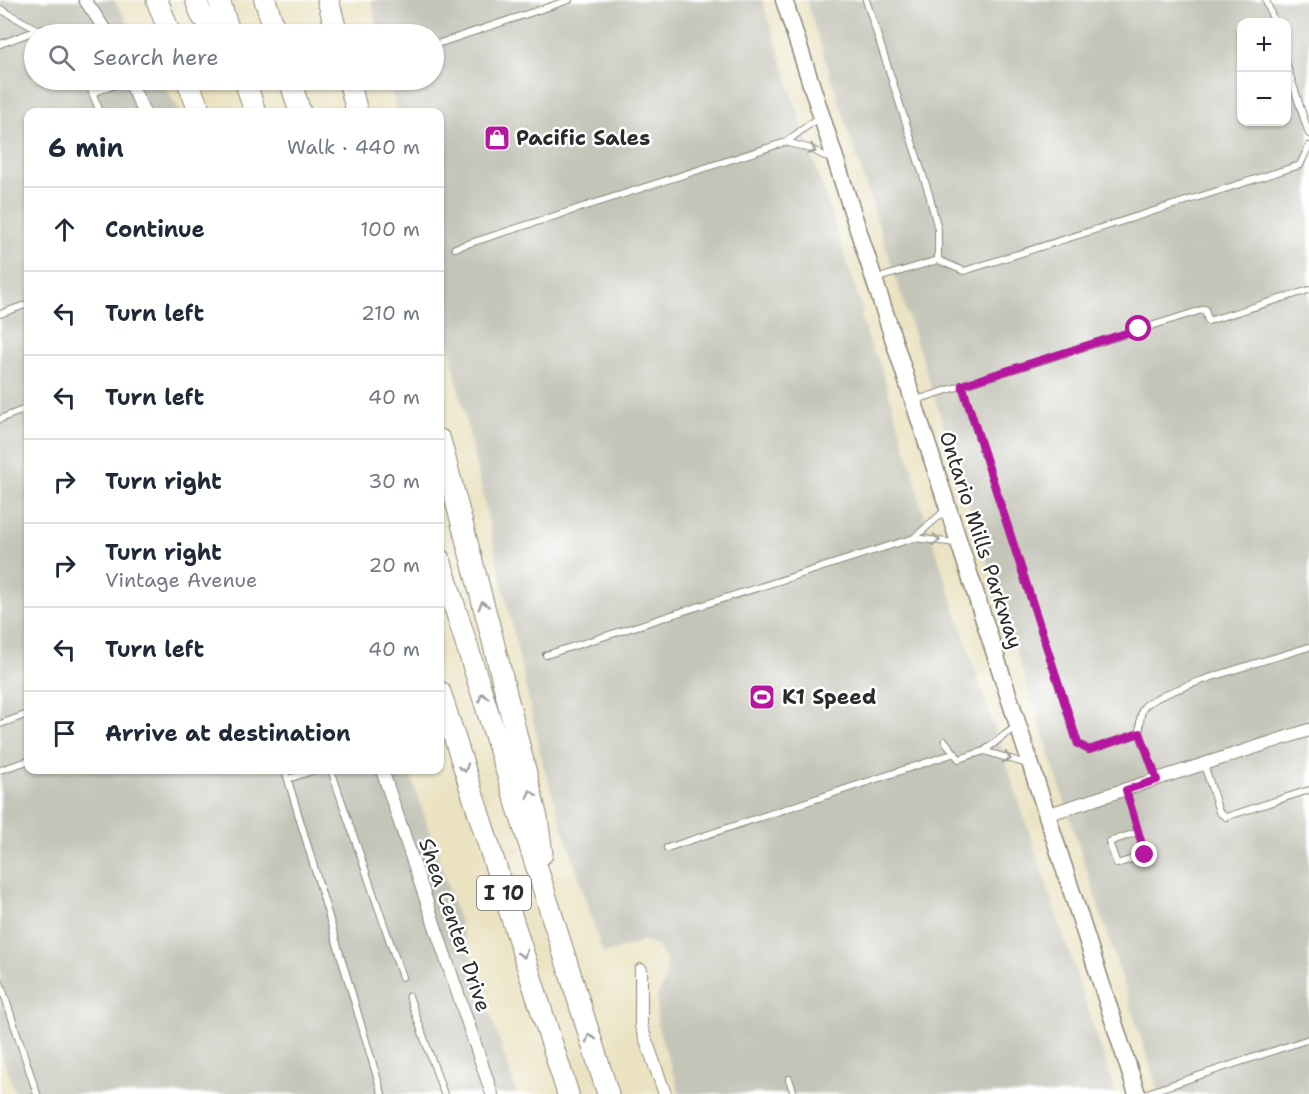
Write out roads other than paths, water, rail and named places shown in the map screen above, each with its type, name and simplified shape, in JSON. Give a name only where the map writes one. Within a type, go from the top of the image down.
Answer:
[{"type":"highway","points":[[157,0],[166,24]]},
{"type":"highway","points":[[196,0],[202,16],[214,24]]},
{"type":"highway","points":[[219,0],[225,24]]},
{"type":"highway","points":[[265,0],[273,24]]},
{"type":"highway","points":[[328,0],[334,24]]},
{"type":"highway","points":[[340,0],[345,24]]},
{"type":"highway","points":[[191,90],[198,108]]},
{"type":"highway","points":[[247,90],[254,108]]},
{"type":"highway","points":[[293,90],[299,108]]},
{"type":"highway","points":[[352,90],[358,108]]},
{"type":"highway","points":[[356,90],[358,108]]},
{"type":"highway","points":[[444,456],[537,818],[550,914]]},
{"type":"highway","name":"I 10","points":[[444,573],[608,1094]]},
{"type":"highway","name":"I 10","points":[[444,705],[568,1094]]},
{"type":"main road","name":"Ontario Mills Parkway","points":[[784,0],[1137,1094]]},
{"type":"street","points":[[85,0],[101,24]]},
{"type":"street","points":[[134,90],[142,108]]},
{"type":"street","points":[[1046,815],[1309,730]]},
{"type":"street","name":"Shea Center Drive","points":[[382,774],[492,1094]]},
{"type":"street","points":[[641,970],[641,1026],[664,1094]]},
{"type":"lane","points":[[444,42],[569,0]]},
{"type":"lane","points":[[866,0],[929,194],[938,230],[938,260]]},
{"type":"lane","points":[[1266,0],[1273,18]]},
{"type":"lane","points":[[0,9],[27,24]]},
{"type":"lane","points":[[0,44],[24,35]]},
{"type":"lane","points":[[1290,72],[1309,134]]},
{"type":"lane","points":[[91,90],[98,108]]},
{"type":"lane","points":[[92,93],[101,90]]},
{"type":"lane","points":[[455,248],[786,142],[821,116]]},
{"type":"lane","points":[[786,142],[811,149],[836,162]]},
{"type":"lane","points":[[873,279],[938,260],[964,271],[1300,165],[1309,146]]},
{"type":"lane","points":[[912,401],[1204,309],[1208,321],[1309,290]]},
{"type":"lane","points":[[0,314],[24,305]]},
{"type":"lane","points":[[962,385],[1078,744],[1089,750],[1140,733]]},
{"type":"lane","points":[[0,419],[24,410]]},
{"type":"lane","points":[[546,655],[914,538],[947,509]]},
{"type":"lane","points":[[914,538],[958,543]]},
{"type":"lane","points":[[1157,780],[1140,733],[1140,717],[1146,704],[1172,691],[1309,647]]},
{"type":"lane","points":[[0,724],[24,715]]},
{"type":"lane","points":[[945,741],[959,759],[984,752],[1017,726]]},
{"type":"lane","points":[[984,752],[1030,765]]},
{"type":"lane","points":[[667,848],[955,753]]},
{"type":"lane","points":[[0,770],[24,761]]},
{"type":"lane","points":[[1204,764],[1219,812],[1226,817],[1309,790]]},
{"type":"lane","points":[[286,774],[382,1094]]},
{"type":"lane","points":[[288,779],[303,774]]},
{"type":"lane","points":[[332,774],[402,977]]},
{"type":"lane","points":[[1126,790],[1145,855],[1117,864],[1109,842],[1138,832]]},
{"type":"lane","points":[[0,982],[38,1094]]},
{"type":"lane","points":[[409,996],[444,1094]]},
{"type":"lane","points":[[1144,1094],[1309,1039]]},
{"type":"lane","points":[[789,1079],[794,1094]]},
{"type":"place","name":"Pacific Sales","points":[[497,138]]},
{"type":"place","name":"K1 Speed","points":[[762,697]]}]
